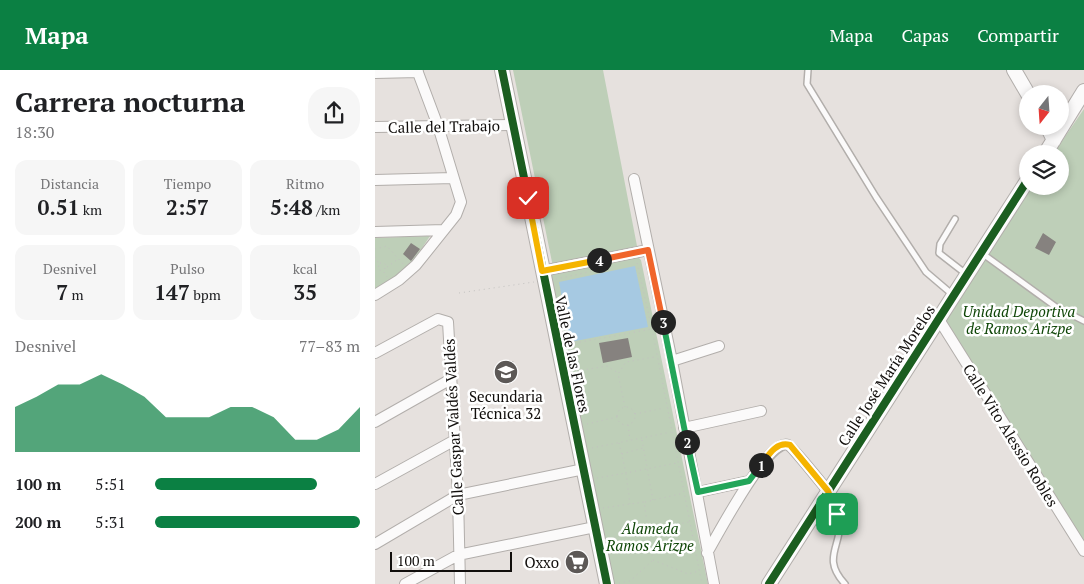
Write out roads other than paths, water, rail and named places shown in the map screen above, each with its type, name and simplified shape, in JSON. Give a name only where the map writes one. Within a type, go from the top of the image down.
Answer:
[{"type":"street","name":"Valle de las Flores","points":[[502,70],[607,584]]},
{"type":"street","points":[[1014,70],[1023,85]]},
{"type":"street","points":[[375,73],[417,71],[438,126],[461,202],[456,215],[416,265],[375,295]]},
{"type":"street","points":[[1051,145],[1084,91]]},
{"type":"street","name":"Calle del Trabajo","points":[[375,127],[514,126]]},
{"type":"street","points":[[1052,135],[1055,140]]},
{"type":"street","points":[[375,180],[453,178]]},
{"type":"street","points":[[634,179],[698,492],[707,553],[714,584]]},
{"type":"street","name":"Calle José María Morelos","points":[[769,584],[1019,194]]},
{"type":"street","points":[[375,232],[444,230]]},
{"type":"street","points":[[543,276],[648,250]]},
{"type":"street","name":"Calle Vito Alessio Robles","points":[[938,318],[1084,551]]},
{"type":"street","name":"Calle Gaspar Valdés Valdés","points":[[375,353],[438,319],[448,322],[458,496],[460,584]]},
{"type":"street","points":[[672,361],[719,346]]},
{"type":"street","points":[[375,422],[451,379]]},
{"type":"street","points":[[684,428],[761,411]]},
{"type":"street","points":[[375,484],[455,440]]},
{"type":"street","points":[[707,553],[749,481],[780,444],[790,445],[828,491]]},
{"type":"street","points":[[375,544],[458,496],[584,470]]},
{"type":"street","points":[[698,492],[749,481]]},
{"type":"street","points":[[405,584],[458,555],[595,527]]},
{"type":"lane","points":[[808,70],[807,84],[876,197],[926,272],[953,296]]},
{"type":"lane","points":[[955,219],[940,244],[939,253],[967,274]]},
{"type":"lane","points":[[981,253],[1056,307],[1084,321]]},
{"type":"lane","points":[[828,491],[839,523],[833,561],[839,578],[845,584]]},
{"type":"water","points":[[635,266],[648,327],[570,342],[559,282]]},
{"type":"place","name":"Secundaria Técnica 32","points":[[506,372]]},
{"type":"place","name":"Oxxo","points":[[577,562]]},
{"type":"park label","name":"Unidad Deportiva de Ramos Arizpe","points":[[1019,320]]},
{"type":"park label","name":"Alameda Ramos Arizpe","points":[[650,536]]}]
